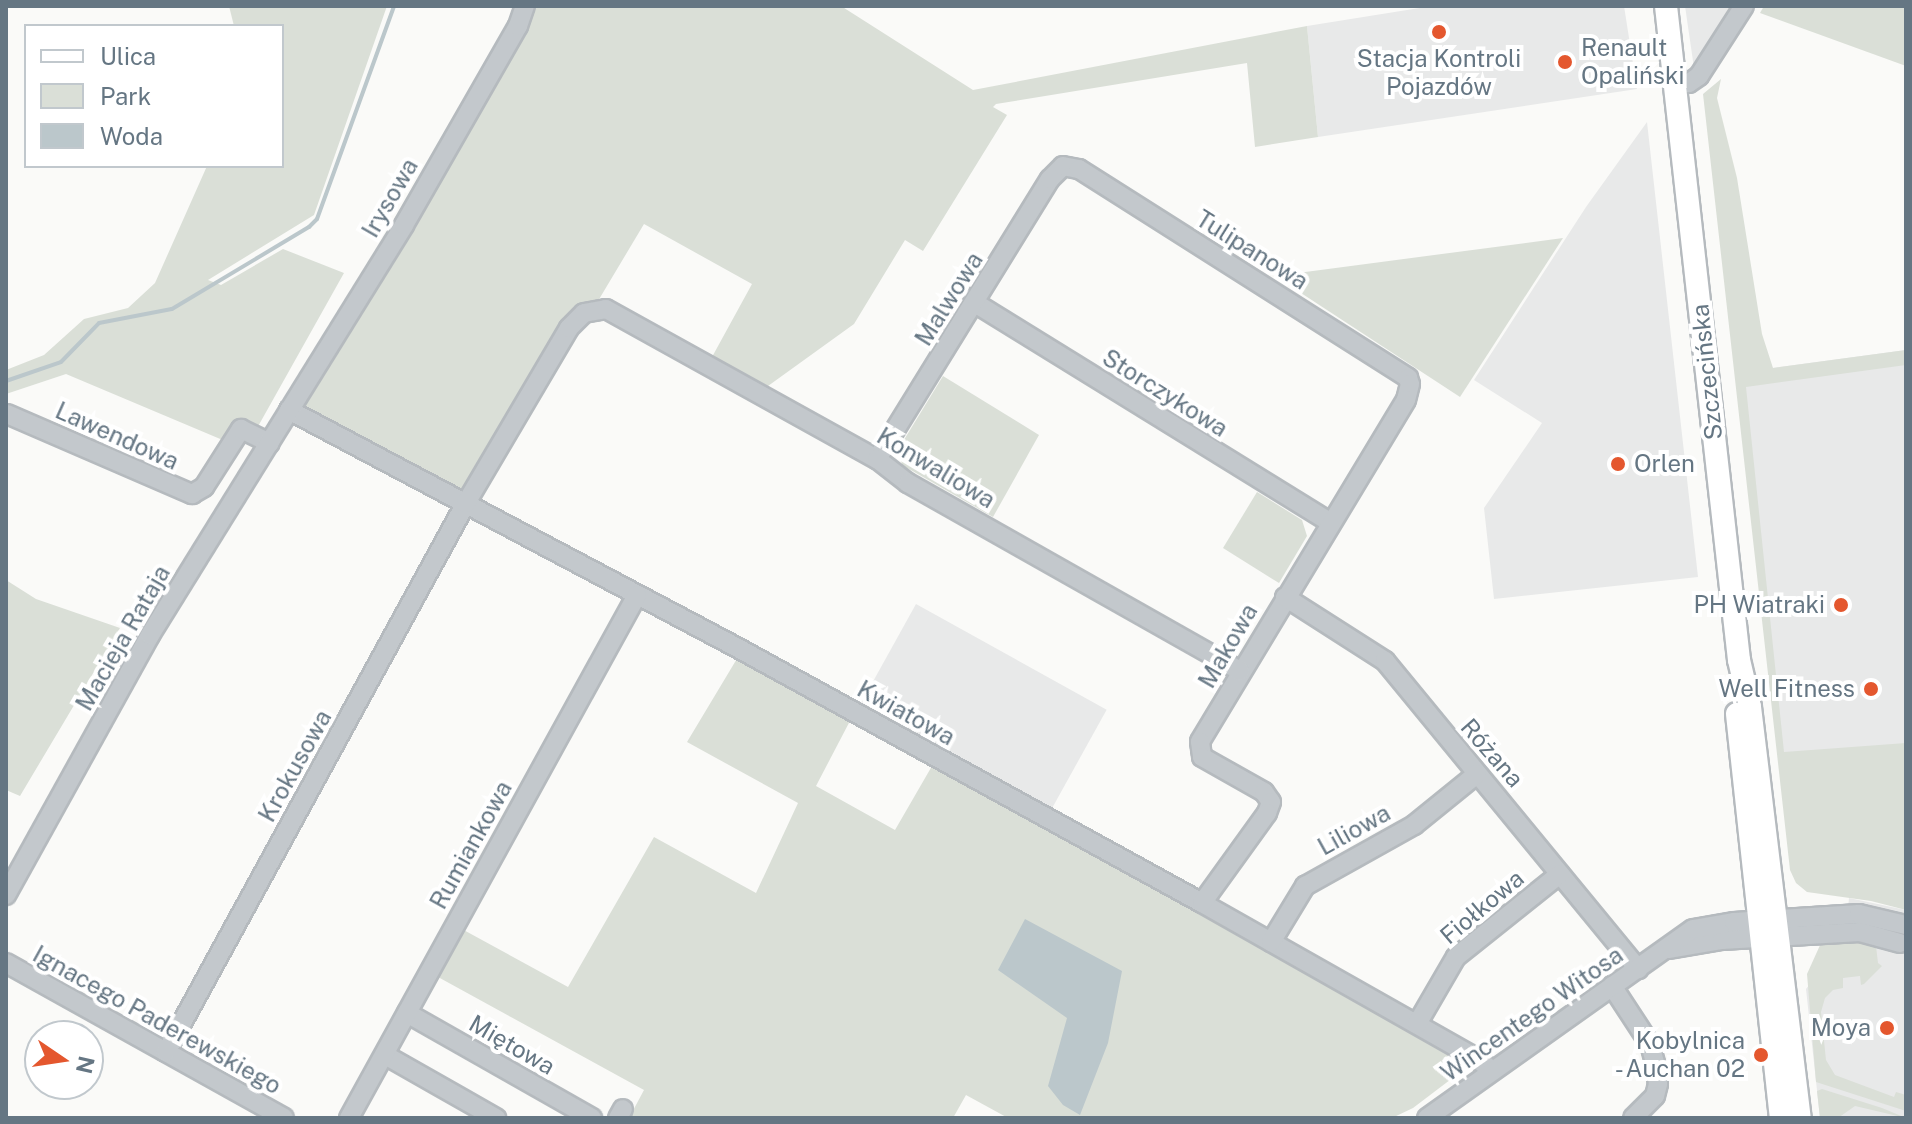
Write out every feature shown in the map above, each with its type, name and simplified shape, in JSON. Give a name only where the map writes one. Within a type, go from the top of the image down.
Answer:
[{"type":"main road","name":"Szczecińska","points":[[1666,6],[1739,660],[1750,707],[1781,1118]]},
{"type":"main road","name":"Szczecińska","points":[[1769,929],[1800,1118]]},
{"type":"street","name":"Irysowa","points":[[289,410],[404,225],[518,26],[525,6]]},
{"type":"street","points":[[1674,85],[1689,83],[1699,76],[1744,6]]},
{"type":"street","name":"Malwowa","points":[[877,459],[1050,179],[1063,166]]},
{"type":"street","name":"Tulipanowa","points":[[1063,166],[1079,169],[1130,201],[1403,374],[1410,384]]},
{"type":"street","name":"Storczykowa","points":[[975,303],[1330,522]]},
{"type":"street","name":"Konwaliowa","points":[[606,309],[877,459],[908,483],[1240,671]]},
{"type":"street","name":"Krokusowa","points":[[166,1052],[466,503],[569,328],[584,313],[606,309]]},
{"type":"street","name":"Makowa","points":[[1202,903],[1270,807],[1264,792],[1199,753],[1200,742],[1406,400],[1410,384]]},
{"type":"street","name":"Macieja Rataja","points":[[6,895],[150,635],[289,410]]},
{"type":"street","name":"Kwiatowa","points":[[289,410],[637,595],[1202,903],[1417,1024],[1479,1060],[1492,1071]]},
{"type":"street","name":"Lawendowa","points":[[7,414],[192,494],[204,487],[241,429],[270,443]]},
{"type":"street","name":"Rumiankowa","points":[[349,1118],[637,595]]},
{"type":"street","name":"Różana","points":[[1285,597],[1385,661],[1638,969]]},
{"type":"street","name":"Liliowa","points":[[1271,942],[1305,886],[1414,825],[1477,774]]},
{"type":"street","name":"Fiołkowa","points":[[1417,1024],[1456,957],[1560,874]]},
{"type":"street","name":"Wincentego Witosa","points":[[1427,1118],[1665,950],[1859,914],[1905,939]]},
{"type":"street","name":"Ignacego Paderewskiego","points":[[6,963],[284,1118]]},
{"type":"street","points":[[1612,986],[1650,1044],[1655,1063],[1658,1084],[1655,1096],[1633,1118]]},
{"type":"street","name":"Miętowa","points":[[407,1013],[592,1118]]},
{"type":"street","points":[[385,1055],[496,1118]]},
{"type":"shaded area","points":[[1432,6],[1624,6],[1637,89],[1318,137],[1307,26]]},
{"type":"shaded area","points":[[1685,6],[1730,6],[1694,68]]},
{"type":"shaded area","points":[[1647,122],[1698,577],[1494,599],[1484,508],[1542,423],[1474,380],[1586,207]]},
{"type":"shaded area","points":[[1906,350],[1906,762],[1789,851],[1736,373]]},
{"type":"shaded area","points":[[916,604],[1107,710],[1050,812],[859,706]]},
{"type":"shaded area","points":[[1849,898],[1906,910],[1906,1118],[1820,1118],[1806,989],[1845,939]]},
{"type":"green space","points":[[229,6],[387,6],[314,215],[208,280],[221,285],[283,249],[344,273],[256,430],[237,420],[225,441],[66,374],[6,394],[6,370],[44,355],[84,319],[128,308],[155,283],[206,168],[284,168],[284,24],[234,24]]},
{"type":"green space","points":[[535,6],[841,6],[973,90],[1307,26],[1318,137],[1255,147],[1247,63],[996,104],[993,107],[1007,115],[923,251],[905,240],[854,324],[768,386],[712,357],[752,284],[644,224],[598,301],[580,306],[565,319],[465,495],[301,409],[521,41]]},
{"type":"green space","points":[[1764,6],[1906,6],[1906,66],[1760,13]]},
{"type":"green space","points":[[1721,79],[1717,98],[1737,178],[1762,334],[1773,368],[1906,350],[1906,365],[1746,387],[1784,752],[1906,743],[1906,910],[1871,901],[1807,892],[1796,883],[1790,870],[1703,94]]},
{"type":"green space","points":[[1563,238],[1460,397],[1275,276]]},
{"type":"green space","points":[[943,376],[1039,435],[993,517],[902,465],[899,448]]},
{"type":"green space","points":[[1257,492],[1302,520],[1307,536],[1279,583],[1223,548]]},
{"type":"green space","points":[[6,580],[36,599],[120,628],[20,796],[6,790]]},
{"type":"green space","points":[[738,657],[851,719],[816,786],[895,830],[932,766],[1194,910],[1207,913],[1471,1064],[1413,1108],[1392,1118],[1008,1118],[966,1095],[953,1118],[629,1118],[644,1090],[438,977],[460,928],[568,987],[654,837],[756,893],[798,803],[687,742]]},
{"type":"green space","points":[[1856,940],[1876,946],[1878,963],[1882,966],[1861,985],[1860,976],[1843,978],[1843,988],[1833,990],[1825,998],[1821,1012],[1826,1060],[1835,1075],[1894,1097],[1896,1092],[1906,1095],[1906,1111],[1816,1082],[1807,974],[1821,943]]},
{"type":"green space","points":[[1822,1089],[1906,1118],[1855,1106],[1838,1118],[1820,1118],[1817,1091]]},
{"type":"water","points":[[1025,919],[1122,971],[1108,1043],[1080,1115],[1063,1105],[1048,1086],[1067,1018],[998,970]]},
{"type":"waterway","points":[[6,381],[61,362],[99,323],[172,309],[309,227],[317,219],[394,6]]},
{"type":"place","name":"Stacja Kontroli Pojazdów","points":[[1439,32]]},
{"type":"place","name":"Renault Opaliński","points":[[1565,62]]},
{"type":"place","name":"Orlen","points":[[1618,464]]},
{"type":"place","name":"PH Wiatraki","points":[[1841,605]]},
{"type":"place","name":"Well Fitness","points":[[1871,689]]},
{"type":"place","name":"Moya","points":[[1887,1028]]},
{"type":"place","name":"Kobylnica - Auchan 02","points":[[1761,1055]]}]
